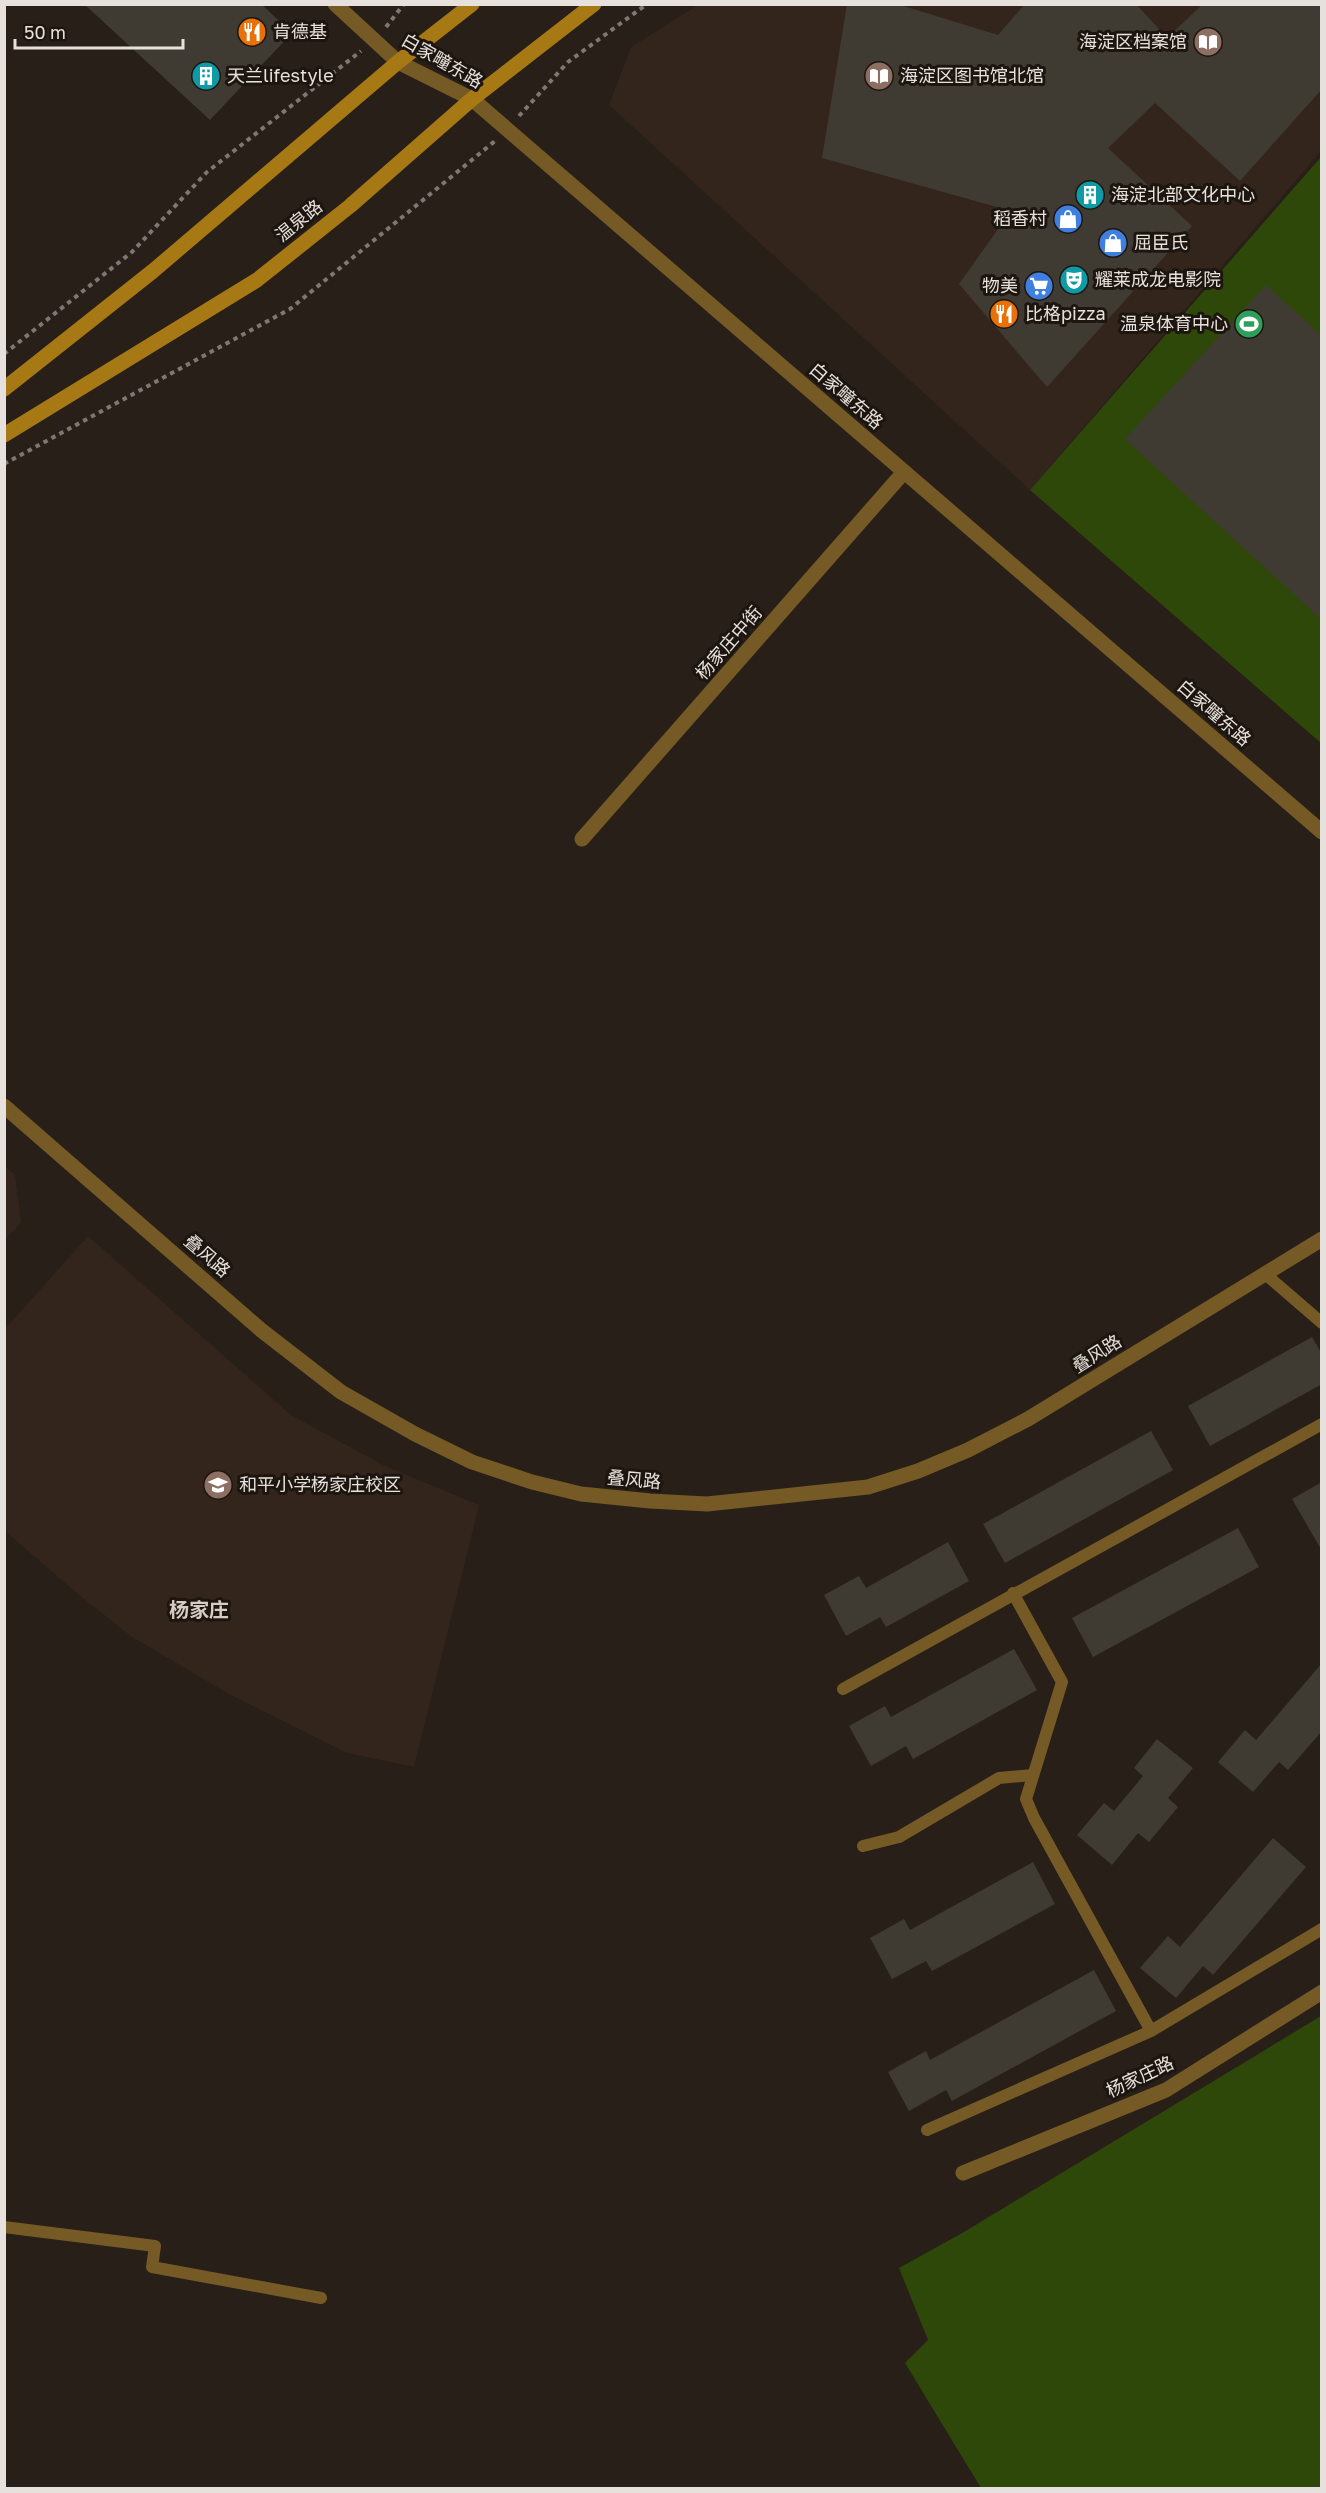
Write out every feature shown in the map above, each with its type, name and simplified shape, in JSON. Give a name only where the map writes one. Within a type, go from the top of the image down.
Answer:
[{"type":"main road","points":[[4,389],[153,271],[398,62],[472,4]]},
{"type":"main road","name":"温泉路","points":[[4,435],[257,280],[351,206],[472,99],[594,4]]},
{"type":"street","name":"白家疃东路","points":[[335,4],[398,62],[472,99],[1322,832]]},
{"type":"street","name":"杨家庄中街","points":[[582,839],[904,472]]},
{"type":"street","name":"叠风路","points":[[4,1106],[261,1330],[341,1392],[415,1434],[472,1462],[532,1482],[581,1494],[650,1502],[707,1504],[868,1487],[918,1471],[968,1450],[1028,1419],[1322,1239]]},
{"type":"street","name":"杨家庄路","points":[[963,2173],[1166,2090],[1322,1992]]},
{"type":"lane","points":[[1264,1274],[1322,1323]]},
{"type":"lane","points":[[843,1689],[1322,1424]]},
{"type":"lane","points":[[1013,1593],[1062,1682],[1026,1799],[1034,1818],[1151,2031]]},
{"type":"lane","points":[[863,1846],[899,1837],[999,1778],[1033,1775]]},
{"type":"lane","points":[[927,2130],[1151,2031],[1322,1929]]},
{"type":"lane","points":[[4,2227],[155,2246],[152,2267],[321,2298]]},
{"type":"path","points":[[4,354],[132,252],[207,172],[375,41],[404,4]]},
{"type":"path","points":[[4,464],[290,309],[485,151],[568,62],[647,4]]},
{"type":"shaded area","name":"海淀北部文化中心","points":[[698,5],[1321,5],[1321,151],[1030,490],[609,105],[631,47]]},
{"type":"shaded area","points":[[5,1166],[15,1175],[21,1222],[5,1240]]},
{"type":"shaded area","name":"和平小学杨家庄校区","points":[[88,1236],[291,1415],[383,1465],[479,1505],[414,1767],[347,1753],[229,1694],[132,1637],[5,1531],[5,1329]]},
{"type":"green space","name":"温泉体育中心","points":[[1321,157],[1321,743],[1030,490]]},
{"type":"green space","points":[[1321,2016],[1321,2488],[981,2488],[905,2363],[928,2340],[899,2268],[964,2232]]},
{"type":"building","name":"天兰lifestyle","points":[[84,4],[261,4],[292,33],[210,120]]},
{"type":"building","name":"海淀北部文化中心","points":[[847,4],[897,4],[998,35],[1025,4],[1136,4],[1167,38],[1203,4],[1322,4],[1322,89],[1240,181],[1155,103],[1108,148],[1192,226],[1047,387],[959,284],[1011,211],[822,158]]},
{"type":"building","points":[[1266,285],[1322,336],[1322,620],[1125,439]]},
{"type":"building","points":[[1312,1337],[1322,1354],[1322,1384],[1210,1446],[1188,1406]]},
{"type":"building","points":[[1151,1431],[1173,1470],[1005,1563],[983,1524]]},
{"type":"building","points":[[1322,1482],[1322,1551],[1292,1499]]},
{"type":"building","points":[[1238,1528],[1259,1567],[1093,1657],[1072,1618]]},
{"type":"building","points":[[948,1542],[969,1581],[886,1627],[880,1617],[846,1636],[824,1595],[859,1576],[866,1588]]},
{"type":"building","points":[[1014,1649],[1037,1690],[913,1759],[906,1746],[871,1766],[849,1726],[885,1706],[891,1717]]},
{"type":"building","points":[[1322,1663],[1322,1731],[1288,1770],[1279,1762],[1253,1792],[1218,1762],[1245,1730],[1256,1740]]},
{"type":"building","points":[[1157,1739],[1193,1768],[1168,1798],[1178,1807],[1149,1842],[1138,1833],[1112,1865],[1077,1835],[1104,1803],[1114,1811],[1143,1776],[1134,1768]]},
{"type":"building","points":[[1273,1838],[1306,1867],[1213,1975],[1203,1966],[1176,1998],[1140,1968],[1168,1936],[1180,1947]]},
{"type":"building","points":[[1033,1862],[1055,1904],[932,1971],[926,1961],[892,1979],[870,1938],[904,1919],[910,1930]]},
{"type":"building","points":[[1094,1970],[1116,2011],[952,2101],[946,2090],[909,2111],[888,2072],[926,2051],[930,2060]]},
{"type":"place","name":"肯德基","points":[[252,32]]},
{"type":"place","name":"海淀区档案馆","points":[[1208,42]]},
{"type":"place","name":"天兰lifestyle","points":[[206,76]]},
{"type":"place","name":"海淀区图书馆北馆","points":[[879,76]]},
{"type":"place","name":"海淀北部文化中心","points":[[1090,195]]},
{"type":"place","name":"稻香村","points":[[1068,219]]},
{"type":"place","name":"屈臣氏","points":[[1113,243]]},
{"type":"place","name":"耀莱成龙电影院","points":[[1074,280]]},
{"type":"place","name":"物美","points":[[1039,286]]},
{"type":"place","name":"比格pizza","points":[[1004,314]]},
{"type":"place","name":"温泉体育中心","points":[[1249,324]]},
{"type":"place","name":"和平小学杨家庄校区","points":[[218,1485]]},
{"type":"district","name":"杨家庄","points":[[199,1610]]}]
